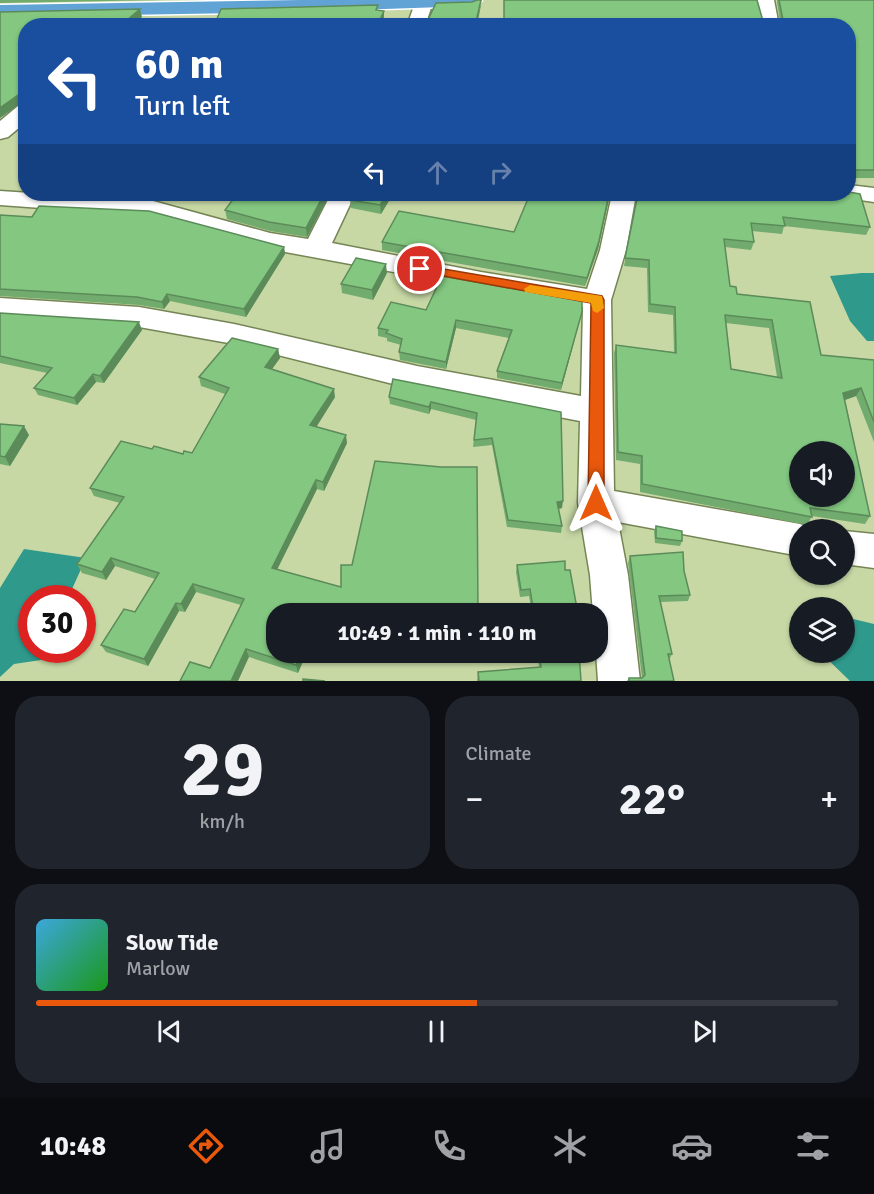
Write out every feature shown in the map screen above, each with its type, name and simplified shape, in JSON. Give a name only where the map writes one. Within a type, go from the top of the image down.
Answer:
[{"type":"highway","points":[[56,18],[298,3],[472,0]]},
{"type":"highway","points":[[0,11],[195,8]]},
{"type":"highway","points":[[0,22],[18,21]]},
{"type":"street","points":[[765,0],[768,18]]},
{"type":"street","points":[[419,18],[424,2]]},
{"type":"street","points":[[0,132],[18,117]]},
{"type":"street","points":[[856,193],[874,195]]},
{"type":"street","points":[[0,198],[18,199]]},
{"type":"street","points":[[42,201],[153,209],[269,241],[481,281],[597,300]]},
{"type":"street","points":[[316,249],[340,201]]},
{"type":"street","points":[[619,681],[609,576],[596,503],[597,300],[614,250],[623,201]]},
{"type":"street","points":[[0,308],[139,316],[234,334],[417,378],[597,412]]},
{"type":"street","points":[[596,503],[789,538]]},
{"type":"street","points":[[855,548],[874,551]]},
{"type":"water","points":[[874,273],[874,341],[867,341],[850,321],[830,276]]},
{"type":"water","points":[[24,549],[86,558],[74,585],[18,585],[18,663],[21,663],[14,664],[0,677],[0,588]]},
{"type":"water","points":[[855,619],[874,624],[874,681],[850,681],[831,663],[855,663]]},
{"type":"building","points":[[481,0],[477,18],[429,18],[436,3]]},
{"type":"building","points":[[504,0],[757,0],[762,18],[504,18]]},
{"type":"building","points":[[779,0],[874,0],[874,170],[856,170],[856,18],[783,18]]},
{"type":"building","points":[[378,5],[376,10],[384,11],[381,18],[217,18],[221,9]]},
{"type":"building","points":[[140,9],[129,18],[18,18],[18,95],[0,108],[0,12]]},
{"type":"building","points":[[856,193],[860,194],[870,227],[783,217],[785,226],[751,223],[754,242],[724,239],[730,286],[736,287],[737,294],[810,302],[821,355],[874,360],[874,422],[861,388],[843,393],[854,441],[789,441],[789,507],[855,507],[855,448],[870,516],[810,508],[812,517],[642,484],[642,456],[618,452],[616,345],[676,353],[675,307],[650,304],[649,260],[625,258],[637,201],[856,201]],"holes":[[[725,315],[772,320],[782,378],[731,369]]]},
{"type":"building","points":[[232,201],[320,201],[306,228],[269,222],[225,210]]},
{"type":"building","points":[[356,201],[383,201],[380,205]]},
{"type":"building","points":[[527,201],[608,201],[599,241],[587,278],[382,242],[399,211],[514,232]]},
{"type":"building","points":[[39,206],[149,211],[284,247],[244,309],[167,294],[162,302],[137,297],[0,289],[0,215],[32,217]]},
{"type":"building","points":[[356,258],[386,264],[372,290],[341,284]]},
{"type":"building","points":[[442,276],[582,301],[582,312],[562,383],[497,371],[512,330],[456,320],[446,362],[399,352],[402,339],[386,333],[388,330],[378,328],[391,302],[426,310]]},
{"type":"building","points":[[0,313],[139,322],[100,376],[93,374],[74,398],[34,388],[52,368],[0,356]]},
{"type":"building","points":[[232,338],[278,349],[265,367],[334,389],[310,425],[346,435],[323,482],[316,480],[272,568],[341,587],[341,565],[352,565],[375,461],[441,467],[477,467],[478,603],[266,603],[266,655],[246,649],[231,681],[180,681],[190,662],[210,668],[244,599],[193,584],[181,604],[176,603],[144,659],[101,645],[124,609],[135,612],[159,573],[111,558],[102,572],[77,564],[124,497],[90,488],[121,441],[152,449],[154,446],[183,454],[184,451],[192,453],[229,388],[199,377]]},
{"type":"building","points":[[393,379],[561,412],[563,501],[557,502],[562,526],[508,520],[492,438],[474,440],[477,413],[431,402],[429,407],[389,397]]},
{"type":"building","points":[[0,424],[24,426],[5,457],[0,456]]},
{"type":"building","points":[[656,526],[682,531],[682,541],[656,538]]},
{"type":"building","points":[[683,552],[684,571],[690,595],[659,596],[672,654],[668,654],[674,681],[629,681],[629,678],[642,678],[645,675],[630,556]]},
{"type":"building","points":[[565,561],[565,570],[570,570],[576,603],[532,603],[530,589],[521,590],[517,565]]},
{"type":"building","points":[[540,663],[580,663],[581,681],[479,681],[478,672],[541,667]]},
{"type":"slow traffic","points":[[530,289],[597,300],[597,308]]},
{"type":"route","points":[[420,269],[597,300],[596,503]]}]
